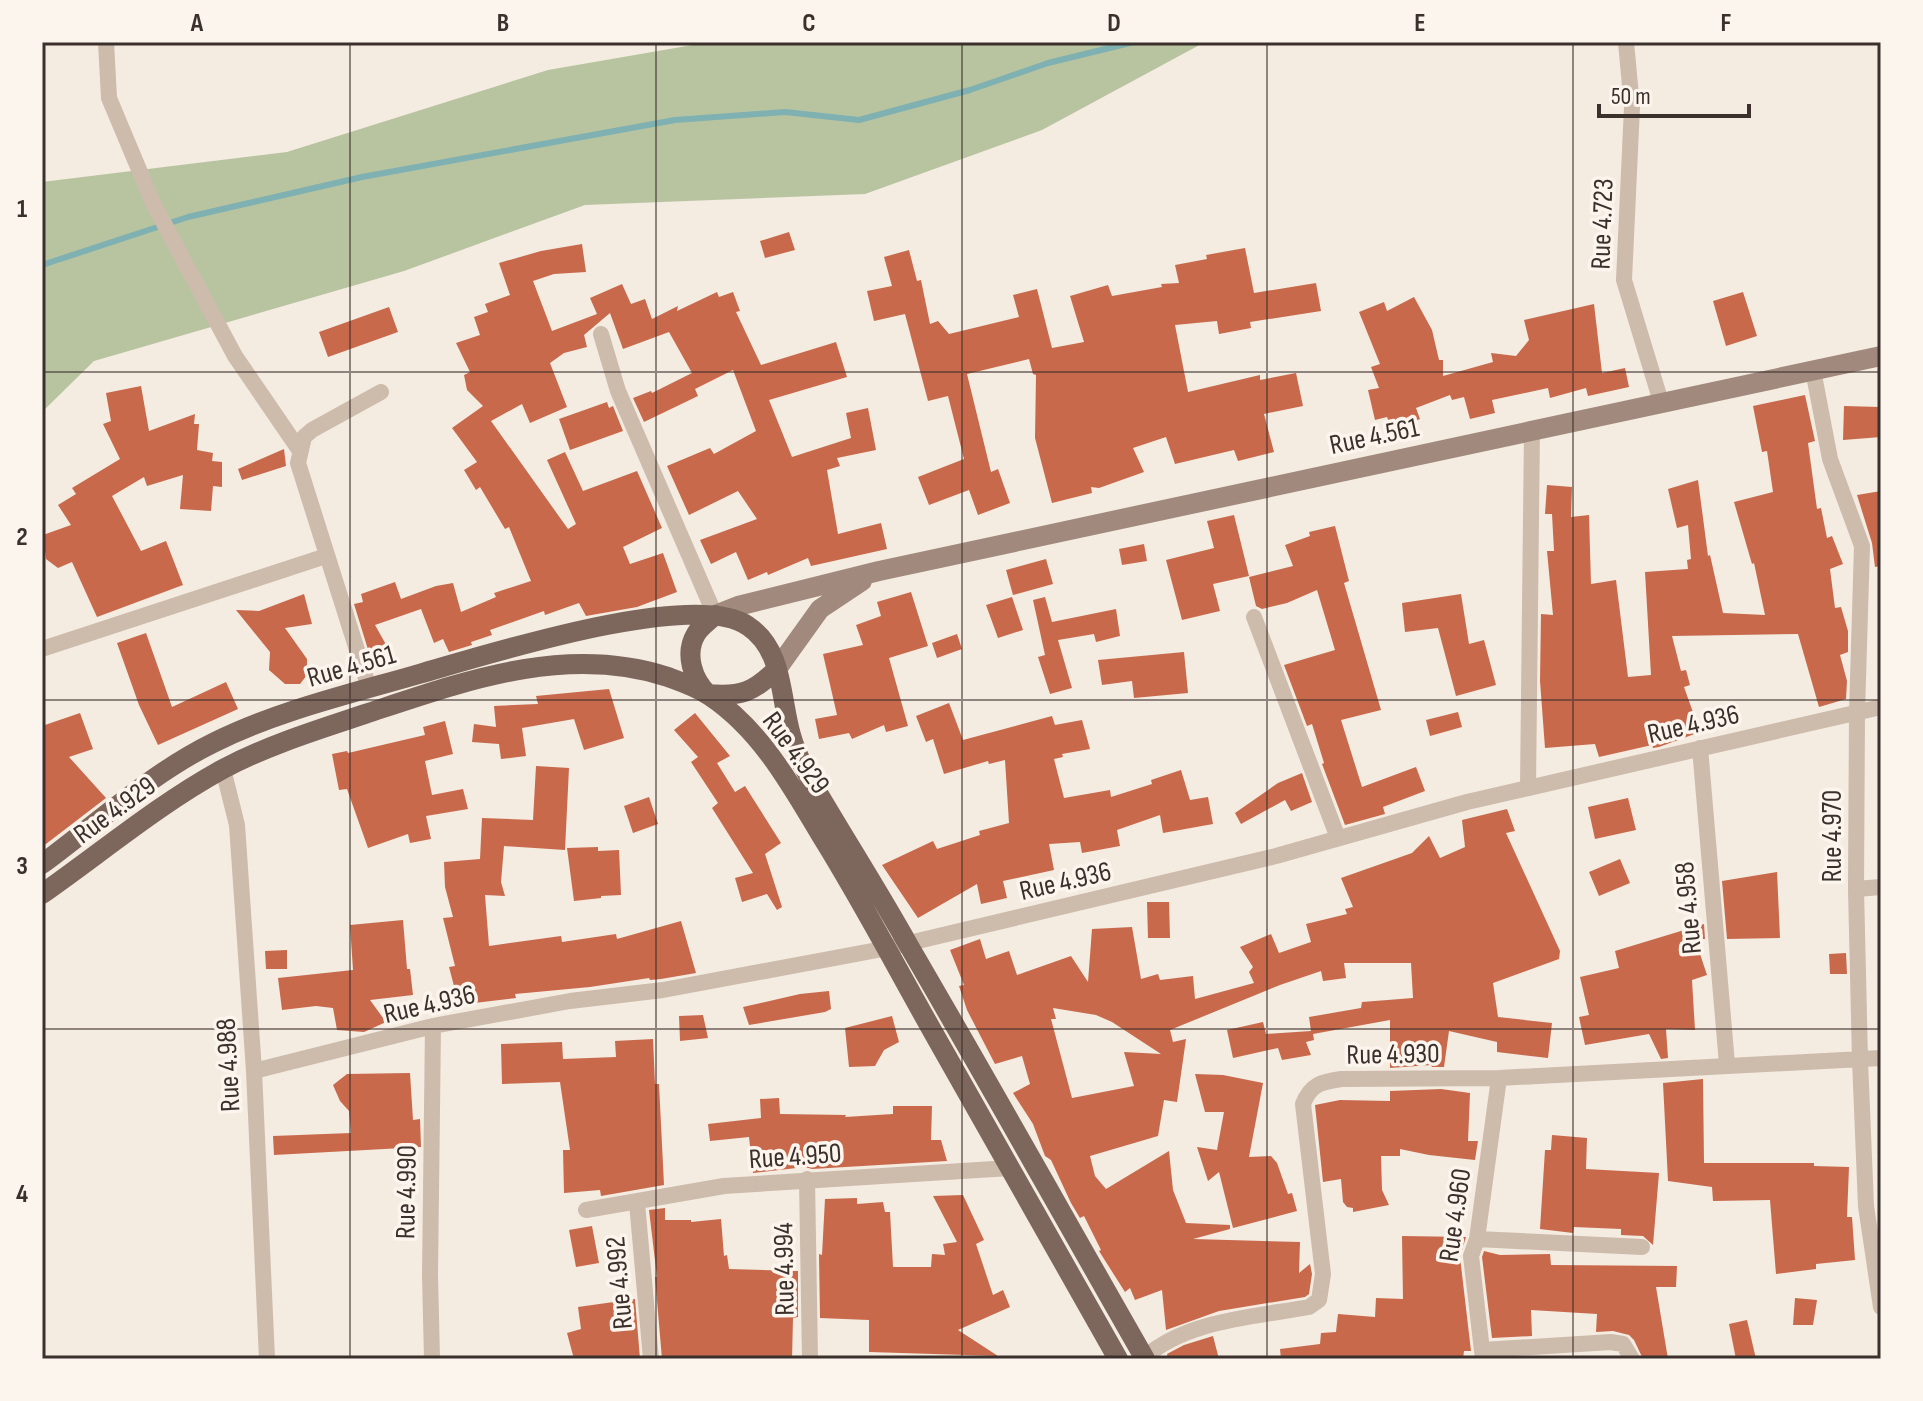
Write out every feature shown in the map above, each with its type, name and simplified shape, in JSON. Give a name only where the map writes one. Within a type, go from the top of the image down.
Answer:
[{"type":"main road","name":"Rue 4.561","points":[[715,615],[738,606],[879,571],[1881,356]]},
{"type":"main road","name":"Rue 4.561","points":[[777,669],[820,609],[879,571]]},
{"type":"main road","name":"Rue 4.561","points":[[42,864],[169,767],[259,722],[560,634],[655,618],[715,615],[737,619],[765,640]]},
{"type":"main road","points":[[715,615],[696,633],[692,647],[695,679],[708,694],[731,696],[748,692],[762,684],[777,669]]},
{"type":"main road","name":"Rue 4.929","points":[[765,640],[777,669],[791,738],[815,788],[1010,1168],[1118,1359]]},
{"type":"main road","name":"Rue 4.929","points":[[42,894],[223,769],[268,747],[430,693],[527,667],[558,664],[617,666],[652,672],[688,684],[708,694],[749,728],[779,767],[864,905],[898,946],[1144,1359]]},
{"type":"street","points":[[106,42],[109,98],[153,203],[235,356],[300,451]]},
{"type":"street","name":"Rue 4.723","points":[[1626,42],[1632,107],[1624,280],[1661,402]]},
{"type":"street","points":[[601,334],[618,391],[715,615]]},
{"type":"street","name":"Rue 4.970","points":[[1813,370],[1830,459],[1862,546],[1856,889],[1860,1060],[1866,1206],[1881,1307]]},
{"type":"street","points":[[369,688],[298,463],[304,437],[312,430],[381,392]]},
{"type":"street","points":[[1528,787],[1532,429]]},
{"type":"street","points":[[42,649],[326,556]]},
{"type":"street","points":[[1254,617],[1338,838]]},
{"type":"street","name":"Rue 4.936","points":[[254,1071],[433,1026],[570,1001],[663,990],[898,946],[1276,856],[1528,787],[1881,707]]},
{"type":"street","name":"Rue 4.958","points":[[1700,748],[1727,1064]]},
{"type":"street","name":"Rue 4.988","points":[[223,769],[237,825],[254,1071],[267,1359]]},
{"type":"street","points":[[1856,889],[1881,887]]},
{"type":"street","name":"Rue 4.990","points":[[432,1359],[433,1026]]},
{"type":"street","name":"Rue 4.930","points":[[1144,1359],[1157,1346],[1197,1328],[1309,1307],[1319,1300],[1323,1274],[1303,1104],[1308,1092],[1317,1083],[1341,1079],[1499,1078],[1881,1058]]},
{"type":"street","name":"Rue 4.960","points":[[1483,1354],[1472,1286],[1471,1256],[1477,1239],[1499,1078]]},
{"type":"street","name":"Rue 4.950","points":[[586,1210],[724,1186],[1010,1168]]},
{"type":"street","name":"Rue 4.994","points":[[807,1179],[810,1359]]},
{"type":"street","name":"Rue 4.992","points":[[637,1203],[651,1359]]},
{"type":"street","points":[[1477,1239],[1642,1247]]},
{"type":"street","points":[[1483,1354],[1611,1342],[1623,1344],[1632,1359]]},
{"type":"green space","points":[[710,42],[1205,42],[1042,130],[865,194],[585,205],[404,271],[94,361],[42,412],[42,182],[287,152],[548,70]]},
{"type":"building","points":[[789,232],[795,250],[765,258],[760,241]]},
{"type":"building","points":[[582,244],[586,272],[554,274],[533,281],[552,331],[597,314],[590,298],[622,284],[631,304],[645,299],[652,319],[717,292],[719,297],[733,292],[740,311],[736,312],[761,365],[836,342],[847,377],[769,400],[792,457],[851,438],[846,413],[868,408],[876,450],[837,458],[840,466],[827,470],[838,534],[881,523],[887,549],[811,566],[808,558],[748,580],[736,552],[711,564],[700,540],[757,519],[738,491],[689,515],[667,466],[710,448],[714,454],[756,431],[733,370],[695,389],[698,396],[644,422],[633,398],[652,393],[692,373],[669,332],[623,349],[610,313],[584,335],[587,347],[564,353],[550,363],[567,407],[530,423],[522,404],[491,421],[568,529],[576,524],[547,460],[565,452],[583,491],[637,471],[662,528],[623,547],[630,564],[663,553],[677,592],[637,607],[586,616],[579,603],[545,615],[544,611],[490,630],[492,635],[449,652],[443,639],[434,643],[421,609],[375,625],[397,664],[374,669],[354,604],[363,602],[361,594],[395,582],[401,599],[453,583],[461,612],[496,597],[494,593],[531,581],[509,527],[505,529],[480,487],[476,490],[464,470],[477,462],[452,428],[483,406],[467,390],[464,375],[470,372],[456,343],[480,335],[474,317],[488,312],[485,304],[510,295],[499,263]]},
{"type":"building","points":[[1245,248],[1254,293],[1316,283],[1321,311],[1250,322],[1251,328],[1219,334],[1217,321],[1175,325],[1188,392],[1260,375],[1260,380],[1296,373],[1303,406],[1264,414],[1274,452],[1238,461],[1234,450],[1175,464],[1166,437],[1133,448],[1144,472],[1099,488],[1091,487],[1092,493],[1052,503],[1035,438],[1036,375],[1029,359],[967,374],[991,472],[998,469],[1010,503],[978,515],[969,490],[929,505],[918,477],[964,459],[948,396],[928,401],[905,314],[874,321],[867,291],[892,286],[884,257],[909,250],[917,281],[921,280],[930,324],[938,321],[949,334],[1019,317],[1013,295],[1037,289],[1052,348],[1084,342],[1070,296],[1108,285],[1112,296],[1162,287],[1161,284],[1179,283],[1175,265],[1207,259],[1206,255]]},
{"type":"building","points":[[1743,292],[1757,336],[1726,346],[1713,301]]},
{"type":"building","points":[[1414,297],[1432,330],[1439,360],[1443,360],[1443,376],[1493,362],[1491,353],[1516,356],[1529,340],[1524,320],[1594,304],[1602,373],[1625,368],[1629,387],[1588,396],[1586,388],[1550,398],[1548,388],[1492,400],[1495,413],[1470,419],[1464,397],[1452,400],[1450,395],[1416,408],[1420,419],[1392,430],[1387,417],[1375,420],[1368,390],[1379,388],[1371,367],[1380,364],[1359,312],[1384,302],[1387,311]]},
{"type":"building","points":[[389,307],[398,332],[328,357],[319,332]]},
{"type":"building","points":[[141,386],[149,431],[195,414],[194,424],[199,424],[197,450],[213,453],[212,461],[222,462],[222,487],[213,486],[211,511],[180,509],[183,475],[147,486],[144,477],[112,496],[141,551],[166,541],[183,585],[97,617],[72,562],[58,568],[46,559],[43,535],[71,525],[58,505],[76,494],[72,488],[120,459],[103,424],[111,421],[106,393]]},
{"type":"building","points":[[1805,395],[1815,441],[1808,443],[1817,509],[1821,508],[1827,538],[1832,536],[1843,564],[1830,569],[1835,608],[1841,607],[1848,631],[1848,652],[1840,655],[1847,681],[1846,699],[1819,707],[1798,634],[1672,636],[1681,671],[1686,670],[1690,685],[1684,687],[1700,732],[1659,747],[1653,748],[1652,745],[1599,757],[1595,744],[1545,748],[1540,681],[1541,614],[1553,615],[1547,551],[1554,551],[1552,514],[1545,514],[1547,485],[1572,487],[1571,517],[1589,515],[1591,584],[1616,580],[1628,677],[1651,675],[1645,572],[1688,569],[1687,560],[1691,559],[1688,525],[1677,528],[1668,489],[1698,480],[1708,556],[1723,613],[1765,615],[1754,563],[1734,502],[1773,492],[1767,451],[1762,452],[1753,406]]},
{"type":"building","points":[[607,402],[609,408],[613,406],[623,431],[570,450],[559,419]]},
{"type":"building","points":[[1844,406],[1880,407],[1881,437],[1843,440]]},
{"type":"building","points":[[284,449],[286,466],[242,480],[238,469]]},
{"type":"building","points":[[1881,491],[1881,566],[1875,567],[1872,543],[1857,495]]},
{"type":"building","points":[[1234,515],[1249,576],[1213,584],[1220,611],[1182,620],[1166,560],[1214,548],[1207,521]]},
{"type":"building","points":[[1335,526],[1349,581],[1344,583],[1381,710],[1341,720],[1362,787],[1416,767],[1425,791],[1383,807],[1385,814],[1345,825],[1322,764],[1312,724],[1307,726],[1284,665],[1335,650],[1317,590],[1287,603],[1262,609],[1256,606],[1249,577],[1293,566],[1285,545],[1310,536],[1309,532]]},
{"type":"building","points":[[1144,544],[1147,561],[1122,565],[1119,549]]},
{"type":"building","points":[[1046,559],[1053,584],[1013,595],[1006,570]]},
{"type":"building","points":[[911,592],[928,646],[889,658],[908,726],[886,732],[884,725],[852,739],[849,733],[819,739],[815,719],[837,715],[823,654],[863,645],[856,625],[881,616],[877,602]]},
{"type":"building","points":[[304,594],[312,624],[285,628],[307,659],[307,675],[300,684],[285,684],[269,670],[270,652],[236,610],[259,611]]},
{"type":"building","points":[[1461,594],[1469,644],[1484,640],[1496,685],[1456,696],[1438,628],[1405,632],[1402,603]]},
{"type":"building","points":[[1012,597],[1023,630],[998,638],[986,605]]},
{"type":"building","points":[[1045,597],[1052,622],[1116,609],[1120,636],[1096,642],[1094,634],[1058,640],[1072,688],[1050,694],[1038,657],[1045,655],[1033,600]]},
{"type":"building","points":[[146,633],[172,707],[226,682],[238,709],[158,745],[139,705],[117,643]]},
{"type":"building","points":[[957,634],[962,649],[937,658],[932,643]]},
{"type":"building","points":[[1184,652],[1188,693],[1134,698],[1132,681],[1102,685],[1098,660]]},
{"type":"building","points":[[609,689],[624,738],[584,750],[574,719],[522,728],[526,756],[501,759],[499,744],[472,742],[474,724],[496,727],[494,706],[538,704],[536,696]]},
{"type":"building","points":[[949,703],[963,740],[1052,716],[1055,725],[1082,720],[1090,749],[1062,754],[1063,757],[1054,759],[1064,798],[1110,790],[1111,797],[1152,784],[1151,780],[1181,770],[1190,800],[1208,797],[1213,824],[1163,833],[1160,815],[1117,830],[1120,846],[1082,853],[1080,842],[1049,844],[1054,870],[1003,881],[1007,898],[981,904],[977,884],[918,918],[882,865],[933,841],[937,849],[980,835],[979,831],[1009,823],[1005,760],[989,764],[988,761],[944,774],[933,739],[926,742],[916,716]]},
{"type":"building","points":[[1458,712],[1462,727],[1430,736],[1426,720]]},
{"type":"building","points":[[80,713],[93,749],[69,757],[106,798],[42,847],[42,726]]},
{"type":"building","points":[[695,713],[730,756],[717,763],[735,792],[745,786],[781,843],[765,854],[782,907],[777,910],[767,894],[742,902],[735,878],[753,873],[712,808],[718,803],[691,762],[698,757],[674,730]]},
{"type":"building","points":[[445,721],[453,754],[425,761],[432,795],[463,789],[468,809],[426,816],[431,839],[410,843],[408,834],[368,848],[347,789],[339,790],[332,754],[425,735],[423,727]]},
{"type":"building","points":[[536,766],[569,768],[565,850],[504,846],[501,882],[505,896],[485,895],[489,946],[561,936],[562,942],[616,934],[617,939],[681,921],[696,973],[515,994],[516,998],[466,1004],[454,986],[449,967],[455,966],[443,918],[453,917],[445,887],[444,862],[480,859],[482,818],[533,820]]},
{"type":"building","points":[[1302,773],[1312,802],[1291,811],[1285,800],[1241,824],[1235,813],[1278,783]]},
{"type":"building","points":[[649,797],[658,824],[633,833],[624,806]]},
{"type":"building","points":[[1628,798],[1636,830],[1595,839],[1588,807]]},
{"type":"building","points":[[1507,809],[1515,831],[1506,833],[1560,951],[1559,959],[1493,983],[1498,1017],[1552,1023],[1548,1058],[1497,1052],[1497,1042],[1449,1031],[1444,1067],[1390,1068],[1390,1020],[1313,1034],[1314,1040],[1306,1042],[1311,1055],[1282,1060],[1278,1048],[1233,1058],[1227,1030],[1263,1022],[1266,1034],[1311,1031],[1309,1017],[1361,1008],[1362,1002],[1413,998],[1411,963],[1344,963],[1346,978],[1323,981],[1321,971],[1170,1030],[1173,1042],[1186,1039],[1177,1102],[1164,1100],[1158,1136],[1090,1156],[1095,1176],[1106,1189],[1169,1151],[1173,1190],[1186,1223],[1230,1225],[1230,1229],[1193,1239],[1300,1242],[1299,1273],[1310,1264],[1312,1274],[1309,1294],[1305,1297],[1219,1311],[1166,1330],[1162,1290],[1135,1300],[1130,1288],[1125,1292],[1099,1251],[1084,1216],[1080,1218],[1071,1203],[1051,1160],[1045,1156],[1033,1124],[1013,1093],[1030,1084],[1022,1056],[995,1064],[967,1010],[959,986],[964,985],[950,950],[980,939],[986,959],[1009,951],[1017,975],[1071,956],[1088,982],[1092,929],[1132,927],[1141,979],[1158,974],[1160,980],[1193,976],[1195,999],[1254,983],[1249,972],[1253,967],[1240,947],[1271,934],[1279,953],[1311,942],[1306,924],[1347,914],[1345,909],[1353,907],[1341,878],[1412,853],[1429,836],[1440,858],[1465,847],[1462,820]],"holes":[[[1053,1008],[1096,1015],[1161,1054],[1124,1052],[1134,1086],[1072,1098],[1051,1019],[1056,1019]]]},
{"type":"building","points":[[598,847],[598,851],[619,850],[621,895],[574,901],[567,848]]},
{"type":"building","points":[[1620,859],[1630,883],[1599,896],[1589,872]]},
{"type":"building","points":[[1777,872],[1780,938],[1727,939],[1722,881]]},
{"type":"building","points":[[1147,902],[1169,902],[1170,938],[1148,938]]},
{"type":"building","points":[[403,920],[407,969],[410,969],[413,995],[370,1000],[386,1022],[364,1032],[337,1030],[333,1008],[316,1006],[282,1010],[278,978],[353,970],[350,925]]},
{"type":"building","points":[[1704,924],[1705,939],[1695,939],[1707,975],[1692,980],[1695,1030],[1666,1029],[1668,1058],[1661,1059],[1649,1034],[1585,1045],[1579,1017],[1589,1015],[1580,977],[1619,968],[1615,951]]},
{"type":"building","points":[[287,950],[287,969],[266,969],[265,951]]},
{"type":"building","points":[[1846,953],[1847,974],[1830,974],[1829,954]]},
{"type":"building","points":[[829,991],[831,1009],[825,1012],[749,1025],[743,1007],[800,994]]},
{"type":"building","points":[[703,1015],[708,1038],[680,1041],[679,1016]]},
{"type":"building","points":[[892,1016],[899,1042],[884,1050],[875,1066],[849,1067],[845,1028]]},
{"type":"building","points":[[653,1039],[655,1084],[659,1084],[664,1185],[601,1196],[600,1190],[564,1193],[563,1150],[570,1150],[560,1082],[502,1084],[501,1044],[562,1042],[563,1059],[616,1057],[615,1041]]},
{"type":"building","points":[[410,1073],[413,1120],[420,1119],[421,1147],[274,1155],[273,1136],[351,1133],[349,1111],[340,1101],[333,1085],[347,1074]]},
{"type":"building","points":[[1195,1074],[1223,1075],[1263,1083],[1249,1157],[1271,1156],[1277,1163],[1288,1194],[1292,1193],[1297,1211],[1233,1228],[1219,1172],[1208,1181],[1197,1147],[1217,1150],[1224,1112],[1205,1112]]},
{"type":"building","points":[[1703,1079],[1704,1163],[1814,1163],[1814,1166],[1849,1167],[1847,1217],[1852,1217],[1855,1260],[1816,1264],[1816,1269],[1776,1274],[1770,1200],[1713,1201],[1712,1187],[1668,1181],[1663,1083]]},
{"type":"building","points":[[1441,1089],[1470,1093],[1468,1141],[1478,1141],[1475,1160],[1400,1149],[1400,1156],[1381,1156],[1382,1190],[1389,1205],[1353,1212],[1353,1208],[1343,1202],[1341,1179],[1323,1182],[1315,1105],[1340,1100],[1390,1101],[1390,1091]]},
{"type":"building","points":[[779,1098],[780,1114],[845,1117],[893,1114],[893,1106],[932,1106],[931,1140],[941,1140],[947,1161],[805,1167],[753,1173],[749,1137],[710,1141],[708,1124],[761,1118],[760,1099]]},
{"type":"building","points":[[1552,1135],[1587,1138],[1586,1169],[1659,1173],[1653,1245],[1643,1236],[1621,1235],[1621,1229],[1574,1227],[1573,1233],[1540,1229],[1545,1150],[1551,1150]]},
{"type":"building","points":[[963,1195],[984,1240],[976,1244],[993,1295],[1003,1290],[1010,1307],[958,1330],[998,1356],[869,1352],[869,1320],[820,1318],[819,1254],[822,1255],[825,1199],[857,1198],[857,1204],[883,1202],[885,1212],[890,1212],[893,1267],[931,1267],[932,1254],[945,1255],[943,1244],[957,1242],[933,1196]]},
{"type":"building","points":[[665,1208],[665,1220],[691,1222],[721,1219],[724,1256],[727,1255],[729,1269],[798,1271],[798,1317],[793,1318],[792,1359],[662,1359],[649,1210]]},
{"type":"building","points":[[592,1226],[599,1263],[576,1267],[569,1230]]},
{"type":"building","points":[[1402,1236],[1466,1237],[1460,1257],[1471,1351],[1464,1351],[1463,1359],[1281,1359],[1280,1349],[1320,1344],[1321,1333],[1336,1332],[1338,1314],[1375,1317],[1376,1298],[1403,1299]]},
{"type":"building","points":[[1484,1251],[1500,1255],[1550,1254],[1551,1265],[1677,1266],[1676,1287],[1656,1287],[1668,1359],[1643,1359],[1629,1335],[1613,1331],[1596,1332],[1597,1314],[1531,1310],[1532,1336],[1492,1338],[1482,1257]]},
{"type":"building","points":[[1795,1298],[1817,1300],[1813,1325],[1793,1325]]},
{"type":"building","points":[[635,1299],[640,1359],[574,1359],[567,1333],[581,1329],[578,1307]]},
{"type":"building","points":[[1747,1320],[1756,1359],[1736,1359],[1729,1324]]},
{"type":"building","points":[[1213,1336],[1219,1359],[1168,1359],[1167,1354],[1184,1345]]},
{"type":"waterway","points":[[42,265],[188,217],[362,177],[675,120],[785,112],[859,120],[970,90],[1048,63],[1134,42]]}]
